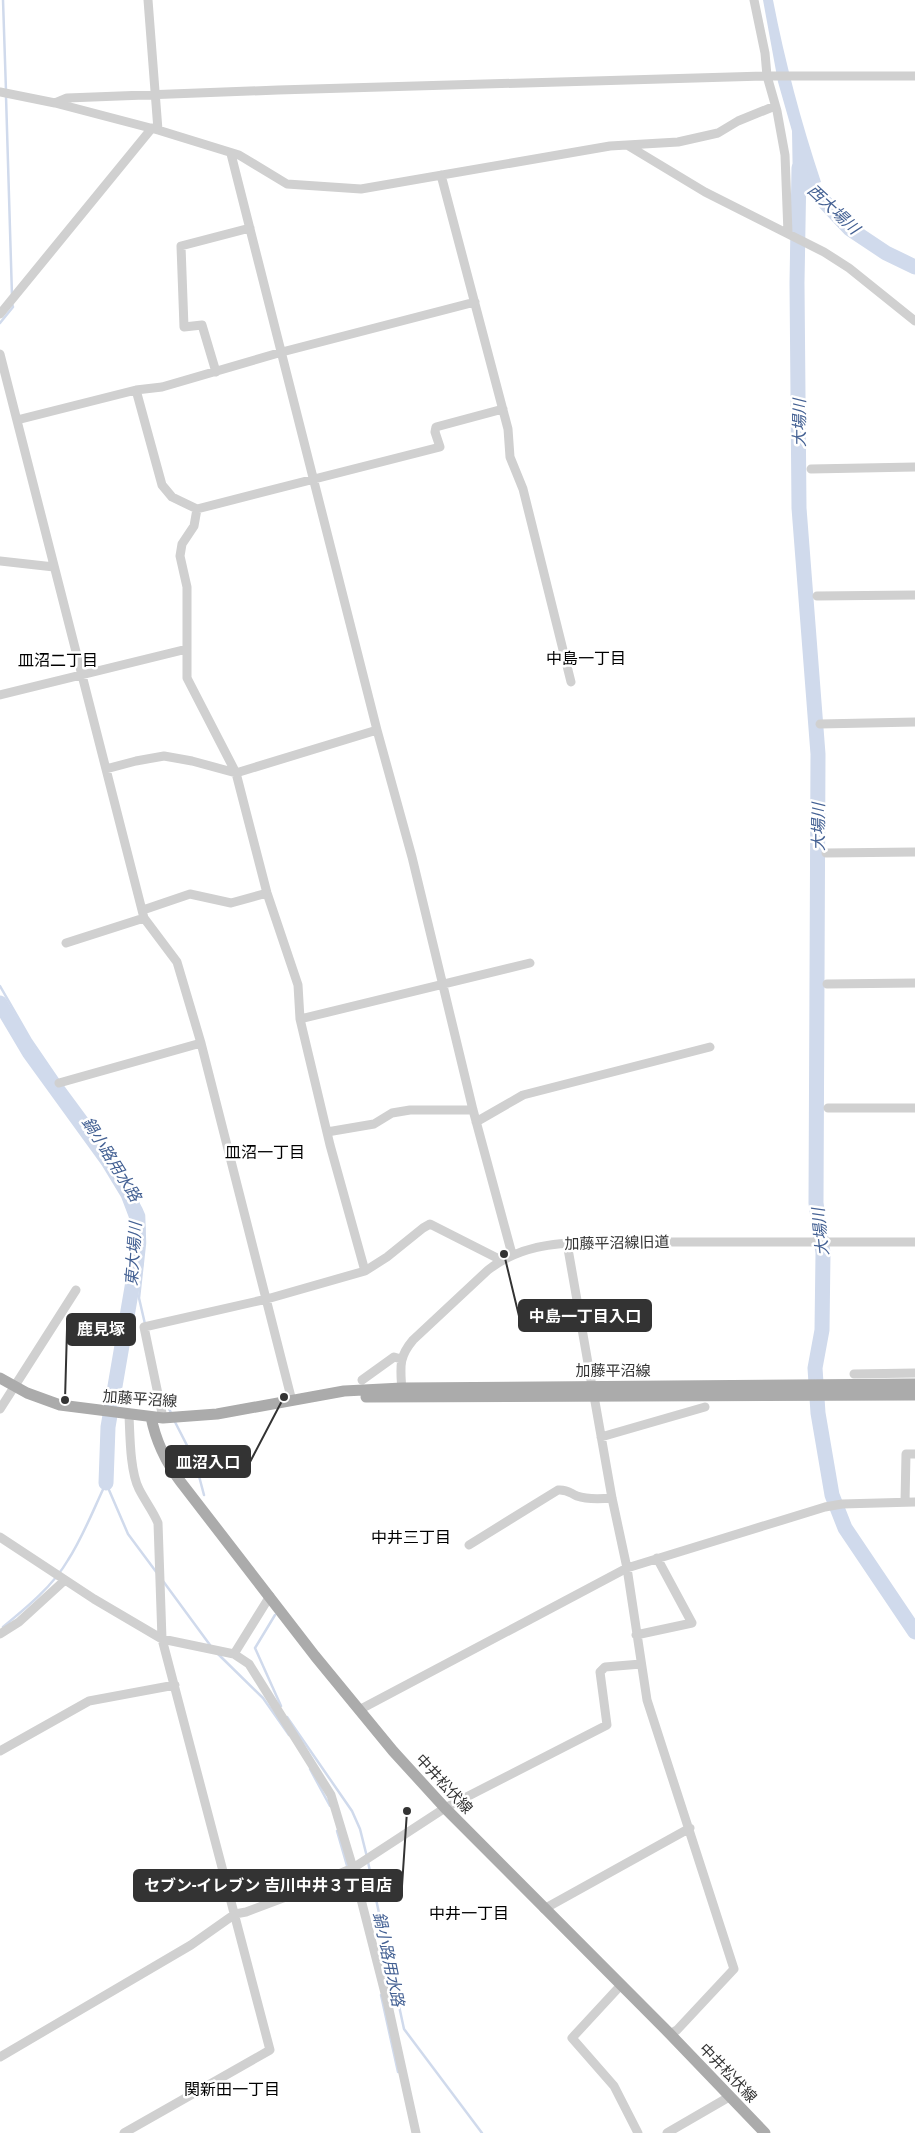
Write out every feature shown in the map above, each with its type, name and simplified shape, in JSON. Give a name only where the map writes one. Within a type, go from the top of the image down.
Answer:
[{"type":"main road","name":"加藤平沼線","points":[[0,1378],[60,1405],[151,1418],[217,1414],[344,1391],[402,1393],[828,1390],[915,1395]]},
{"type":"main road","name":"加藤平沼線","points":[[828,1390],[915,1384]]},
{"type":"main road","name":"中井松伏線","points":[[151,1418],[157,1442],[168,1464],[359,1710],[445,1808],[670,2034],[765,2133]]},
{"type":"street","points":[[0,314],[155,129],[155,94],[148,0]]},
{"type":"street","points":[[754,0],[785,155],[788,233]]},
{"type":"street","points":[[55,103],[67,98],[155,94],[769,76],[915,76]]},
{"type":"street","points":[[0,92],[55,103],[155,129],[239,155],[287,184],[361,189],[610,146],[678,142],[718,133],[738,121],[776,106]]},
{"type":"street","points":[[627,145],[705,192],[788,233],[849,268],[915,321]]},
{"type":"street","points":[[231,154],[377,730],[412,857],[476,1122],[512,1254]]},
{"type":"street","points":[[442,174],[503,409],[508,430],[510,457],[523,489],[571,682]]},
{"type":"street","points":[[216,372],[202,325],[184,326],[181,246],[250,228]]},
{"type":"street","points":[[17,420],[136,390],[162,387],[282,352],[475,302]]},
{"type":"street","points":[[0,354],[144,914],[177,962],[201,1043],[292,1401]]},
{"type":"street","points":[[136,390],[162,485],[172,497],[196,509],[440,447],[435,432],[436,426],[503,409]]},
{"type":"street","points":[[811,469],[915,467]]},
{"type":"street","points":[[196,509],[194,526],[182,544],[180,556],[187,587],[187,678],[236,773],[266,893],[298,985],[300,1019],[327,1132],[365,1271]]},
{"type":"street","points":[[0,561],[54,567]]},
{"type":"street","points":[[816,596],[915,595]]},
{"type":"street","points":[[0,695],[187,649]]},
{"type":"street","points":[[820,724],[915,722]]},
{"type":"street","points":[[106,769],[164,756],[192,761],[236,773],[377,730]]},
{"type":"street","points":[[826,853],[915,852]]},
{"type":"street","points":[[66,943],[144,914],[190,894],[231,903],[266,893]]},
{"type":"street","points":[[300,1019],[530,962]]},
{"type":"street","points":[[827,984],[915,983]]},
{"type":"street","points":[[59,1083],[201,1043]]},
{"type":"street","points":[[476,1122],[523,1095],[710,1047]]},
{"type":"street","points":[[828,1108],[915,1108]]},
{"type":"street","points":[[327,1132],[374,1124],[392,1113],[410,1110],[473,1110]]},
{"type":"street","points":[[163,1418],[144,1327],[267,1299],[365,1271],[387,1257],[422,1228],[430,1224],[501,1260]]},
{"type":"street","name":"加藤平沼線旧道","points":[[401,1358],[413,1340],[501,1260],[512,1254],[537,1247],[568,1243],[915,1242]]},
{"type":"street","points":[[568,1243],[612,1498],[627,1568],[647,1700],[690,1828],[734,1969],[677,2030],[670,2034]]},
{"type":"street","points":[[0,1409],[13,1385],[76,1290]]},
{"type":"street","points":[[362,1380],[394,1357],[401,1358],[402,1393]]},
{"type":"street","points":[[854,1374],[915,1373]]},
{"type":"street","points":[[601,1436],[705,1407]]},
{"type":"street","points":[[124,2133],[270,2050],[162,1639],[158,1523],[139,1488],[135,1476],[129,1415]]},
{"type":"street","points":[[905,1502],[906,1454],[915,1454]]},
{"type":"street","points":[[469,1545],[558,1490],[568,1490],[576,1496],[587,1498],[612,1498]]},
{"type":"street","points":[[359,1710],[627,1568],[825,1507],[842,1504],[915,1502]]},
{"type":"street","points":[[0,1537],[65,1580],[162,1639],[234,1654],[249,1664],[331,1795],[354,1868],[388,2005],[416,2133]]},
{"type":"street","points":[[636,1635],[692,1623],[657,1558]]},
{"type":"street","points":[[0,1634],[19,1622],[65,1580]]},
{"type":"street","points":[[234,1654],[270,1596]]},
{"type":"street","points":[[0,2057],[191,1944],[235,1914],[246,1912],[283,1898],[354,1868],[445,1808],[606,1724],[600,1672],[605,1667],[641,1664]]},
{"type":"street","points":[[0,1751],[89,1701],[175,1685]]},
{"type":"street","points":[[544,1908],[690,1828]]},
{"type":"street","points":[[621,1985],[572,2038],[614,2086],[638,2133]]},
{"type":"street","points":[[667,2133],[729,2097]]},
{"type":"water","points":[[763,0],[773,0],[794,92],[821,182],[793,190],[792,131],[778,82]]},
{"type":"waterway","name":"鍋小路用水路","points":[[3,0],[6,91]]},
{"type":"waterway","name":"鍋小路用水路","points":[[6,96],[12,296]]},
{"type":"waterway","name":"大場川","points":[[799,168],[797,283],[799,508],[818,754],[816,1203],[823,1253],[822,1330],[815,1368],[818,1413],[832,1495],[845,1528],[915,1632]]},
{"type":"waterway","name":"西大場川","points":[[800,170],[801,177],[850,229],[886,253],[915,267]]},
{"type":"waterway","name":"鍋小路用水路","points":[[0,323],[13,307],[12,304]]},
{"type":"waterway","name":"鍋小路用水路","points":[[0,986],[31,1040],[59,1081]]},
{"type":"waterway","name":"東大場川","points":[[0,1003],[29,1052],[108,1161],[128,1194],[136,1215],[138,1229],[136,1264],[108,1427],[106,1483]]},
{"type":"waterway","name":"鍋小路用水路","points":[[62,1085],[107,1146],[144,1215],[145,1243],[139,1298],[145,1324]]},
{"type":"waterway","name":"鍋小路用水路","points":[[162,1393],[171,1413]]},
{"type":"waterway","name":"鍋小路用水路","points":[[174,1420],[195,1461],[204,1495]]},
{"type":"waterway","points":[[106,1483],[128,1534],[157,1573]]},
{"type":"waterway","points":[[3,1627],[38,1596],[62,1570],[79,1542],[106,1483]]},
{"type":"waterway","points":[[163,1581],[210,1645]]},
{"type":"waterway","name":"鍋小路用水路","points":[[275,1615],[255,1648],[281,1706]]},
{"type":"waterway","points":[[217,1653],[263,1698],[289,1735]]},
{"type":"waterway","name":"鍋小路用水路","points":[[287,1717],[352,1811],[360,1829],[367,1857]]},
{"type":"waterway","points":[[310,1769],[330,1806]]},
{"type":"waterway","points":[[337,1831],[354,1890]]},
{"type":"waterway","name":"鍋小路用水路","points":[[368,1862],[404,2029],[482,2133]]},
{"type":"waterway","points":[[381,1995],[398,2072]]},
{"type":"place","name":"中島一丁目入口","points":[[504,1254]]},
{"type":"place","name":"皿沼入口","points":[[284,1397]]},
{"type":"place","name":"鹿見塚","points":[[65,1400]]},
{"type":"place","name":"セブン-イレブン 吉川中井３丁目店","points":[[407,1811]]},
{"type":"district","name":"中島一丁目","points":[[586,658]]},
{"type":"district","name":"皿沼二丁目","points":[[58,660]]},
{"type":"district","name":"皿沼一丁目","points":[[265,1152]]},
{"type":"district","name":"中井三丁目","points":[[411,1537]]},
{"type":"district","name":"中井一丁目","points":[[469,1913]]},
{"type":"district","name":"関新田一丁目","points":[[232,2089]]}]
